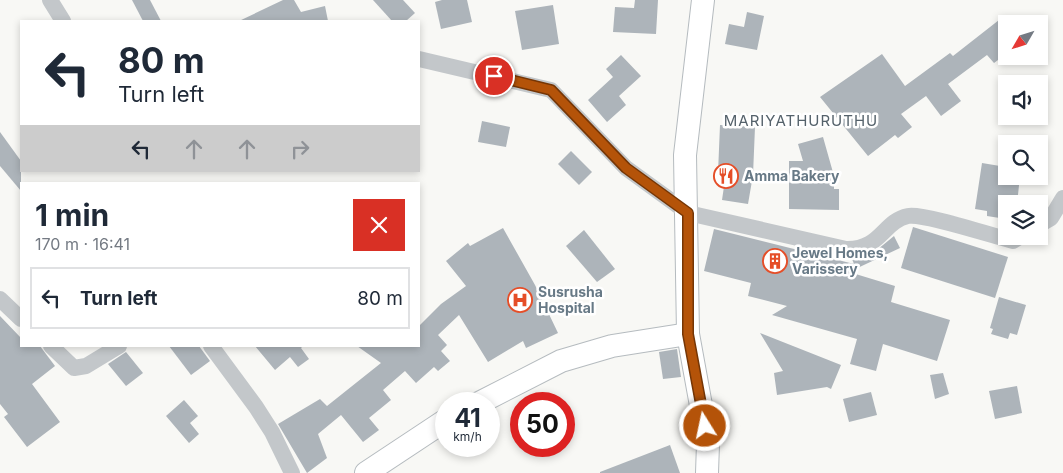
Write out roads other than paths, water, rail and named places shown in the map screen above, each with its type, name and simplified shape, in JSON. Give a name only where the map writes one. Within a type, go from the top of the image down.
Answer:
[{"type":"main road","points":[[702,0],[685,155],[688,213],[688,334],[708,444],[707,473]]},
{"type":"main road","points":[[500,392],[561,361],[612,346],[688,334]]},
{"type":"main road","points":[[366,473],[435,427]]},
{"type":"street","points":[[50,0],[61,20]]},
{"type":"street","points":[[420,59],[551,90],[626,168],[688,213],[846,249],[863,248],[900,219],[908,216],[926,218],[998,237]]},
{"type":"street","points":[[1048,220],[1063,198]]},
{"type":"street","points":[[0,300],[20,318]]},
{"type":"street","points":[[52,347],[74,368],[86,366],[117,347]]},
{"type":"street","points":[[211,347],[256,407],[272,432],[292,473]]},
{"type":"place","name":"Amma Bakery","points":[[726,176]]},
{"type":"place","name":"Jewel Homes, Varissery","points":[[775,261]]},
{"type":"place","name":"Susrusha Hospital","points":[[520,300]]},
{"type":"district","name":"MARIYATHURUTHU","points":[[801,121]]}]
